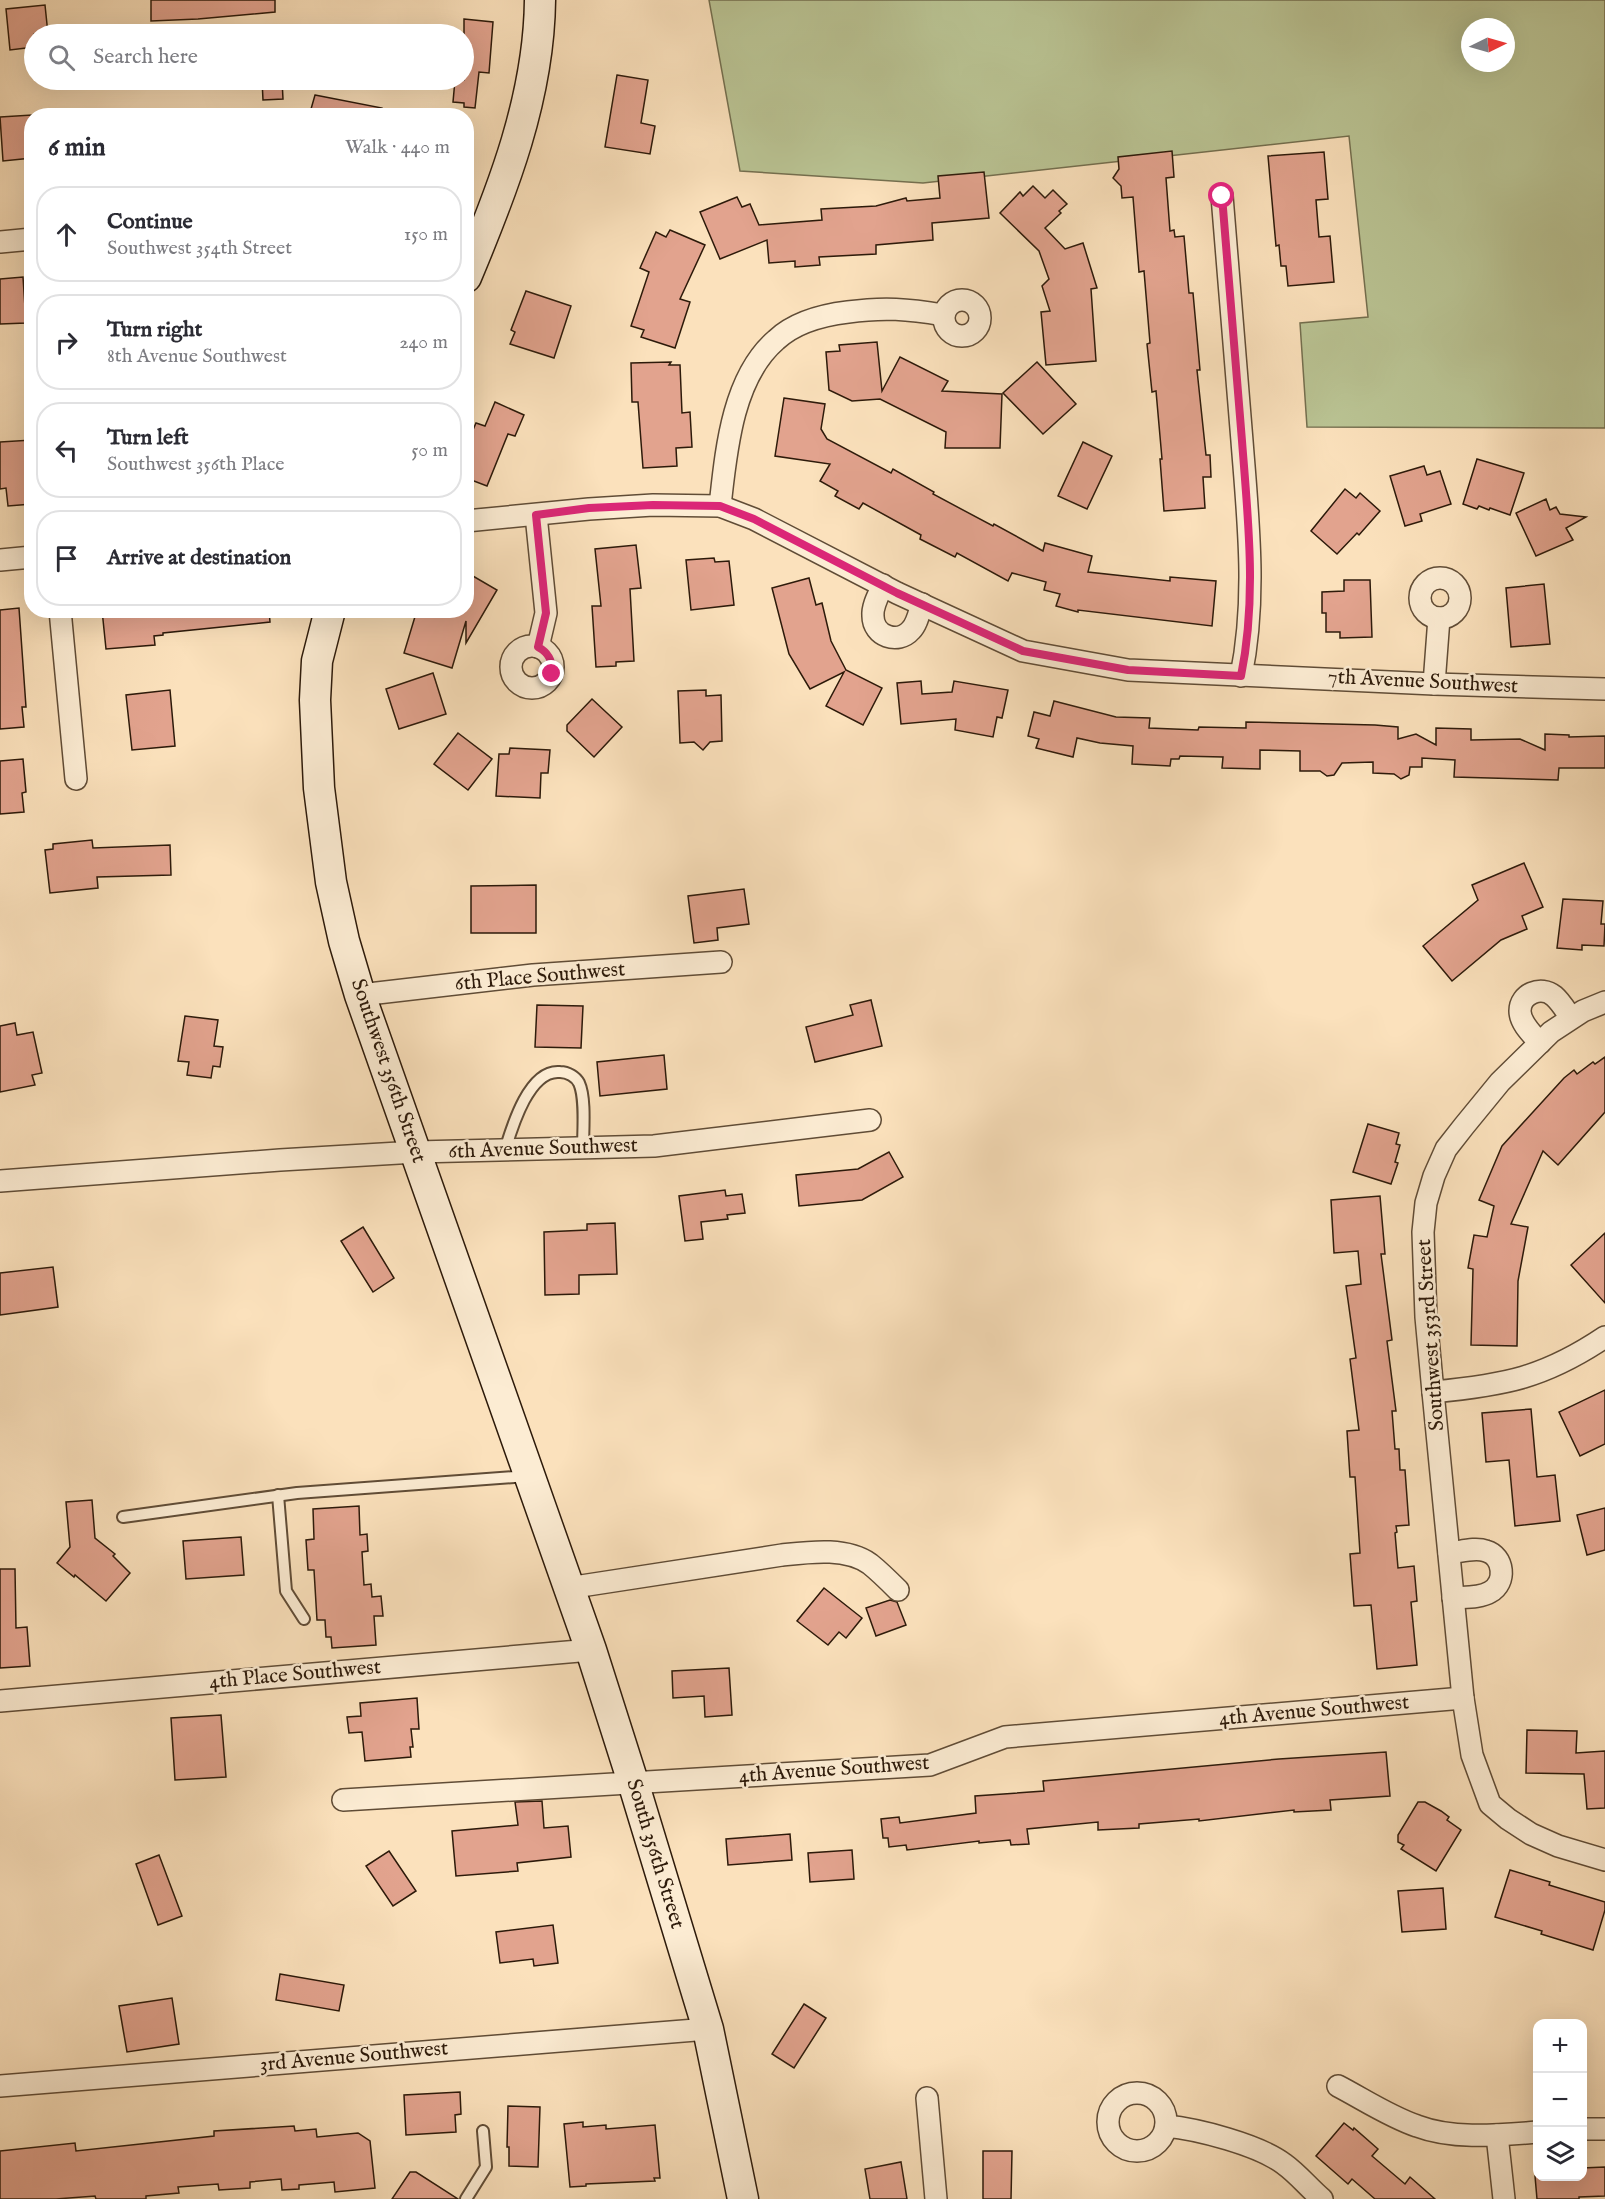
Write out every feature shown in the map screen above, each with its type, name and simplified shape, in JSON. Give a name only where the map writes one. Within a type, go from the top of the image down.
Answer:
[{"type":"main road","points":[[474,258],[487,228],[526,110],[533,70],[540,0]]},
{"type":"main road","name":"Southwest 356th Street","points":[[328,618],[317,661],[315,700],[319,788],[331,882],[360,995],[543,1516]]},
{"type":"main road","name":"South 356th Street","points":[[543,1516],[591,1650],[708,2029],[743,2199]]},
{"type":"street","points":[[1222,196],[1249,528],[1251,588],[1248,632],[1241,676]]},
{"type":"street","points":[[0,242],[24,240]]},
{"type":"street","points":[[720,506],[726,448],[744,387],[755,366],[776,339],[811,320],[840,313],[872,309],[909,309],[944,315]]},
{"type":"street","points":[[474,519],[589,508],[653,505],[720,506],[754,519],[922,604],[914,626],[903,636],[887,637],[875,627],[872,613],[882,585]]},
{"type":"street","points":[[536,515],[546,613],[538,647]]},
{"type":"street","points":[[0,560],[24,558]]},
{"type":"street","name":"7th Avenue Southwest","points":[[922,604],[1023,651],[1128,670],[1434,684],[1605,689]]},
{"type":"street","points":[[61,618],[76,779]]},
{"type":"street","points":[[1434,684],[1439,618]]},
{"type":"street","name":"6th Place Southwest","points":[[360,995],[533,975],[721,962]]},
{"type":"street","points":[[1571,1018],[1555,997],[1548,992],[1533,992],[1526,996],[1520,1011],[1521,1019],[1540,1042],[1571,1018],[1605,1002]]},
{"type":"street","name":"Southwest 353rd Street","points":[[1540,1042],[1500,1082],[1464,1126],[1446,1149],[1434,1176],[1426,1203],[1423,1232],[1426,1317],[1463,1698],[1472,1755],[1490,1804],[1531,1834],[1558,1846],[1605,1860]]},
{"type":"street","name":"6th Avenue Southwest","points":[[0,1181],[416,1152],[654,1146],[870,1120]]},
{"type":"street","points":[[1433,1392],[1483,1387],[1525,1378],[1573,1357],[1605,1337]]},
{"type":"street","points":[[1449,1553],[1485,1550],[1492,1554],[1501,1566],[1499,1582],[1489,1593],[1453,1598]]},
{"type":"street","points":[[568,1588],[782,1555],[818,1552],[841,1554],[862,1560],[898,1590]]},
{"type":"street","name":"4th Place Southwest","points":[[0,1701],[591,1650]]},
{"type":"street","name":"4th Avenue Southwest","points":[[343,1800],[930,1765],[1005,1737],[1463,1698]]},
{"type":"street","name":"3rd Avenue Southwest","points":[[0,2086],[708,2029]]},
{"type":"street","points":[[1338,2086],[1415,2126],[1452,2134],[1497,2135],[1533,2132]]},
{"type":"street","points":[[927,2098],[936,2199]]},
{"type":"street","points":[[1166,2126],[1180,2127],[1260,2149],[1284,2164],[1322,2199]]},
{"type":"street","points":[[1587,2129],[1605,2129]]},
{"type":"street","points":[[1497,2135],[1504,2199]]},
{"type":"lane","points":[[505,1150],[516,1115],[526,1096],[547,1076],[562,1071],[572,1075],[578,1081],[582,1092],[583,1148]]},
{"type":"lane","points":[[123,1517],[278,1495],[529,1476]]},
{"type":"lane","points":[[278,1495],[286,1591],[304,1619]]},
{"type":"lane","points":[[466,2199],[486,2167],[483,2131]]},
{"type":"green space","points":[[709,0],[1605,0],[1605,428],[1307,427],[1300,323],[1368,317],[1349,136],[923,183],[740,171]]},
{"type":"building","points":[[151,0],[275,0],[275,12],[151,21]]},
{"type":"building","points":[[45,5],[47,24],[24,24],[24,48],[10,50],[6,9]]},
{"type":"building","points":[[464,19],[493,22],[489,73],[479,72],[475,108],[464,107],[464,103],[453,102],[454,90],[474,90],[474,24],[464,24]]},
{"type":"building","points":[[617,75],[648,80],[641,123],[655,126],[650,154],[605,147]]},
{"type":"building","points":[[262,90],[283,90],[283,99],[263,100]]},
{"type":"building","points":[[315,95],[382,108],[311,108]]},
{"type":"building","points":[[24,116],[24,159],[3,161],[0,117]]},
{"type":"building","points":[[1172,151],[1174,177],[1166,178],[1170,231],[1174,230],[1175,237],[1184,236],[1189,293],[1193,293],[1200,370],[1197,370],[1206,455],[1210,455],[1211,477],[1203,477],[1205,508],[1164,511],[1156,391],[1152,392],[1147,344],[1150,343],[1144,271],[1139,272],[1133,197],[1122,198],[1121,186],[1113,178],[1119,169],[1118,157]]},
{"type":"building","points":[[1324,152],[1328,199],[1316,200],[1319,237],[1330,236],[1334,282],[1288,286],[1286,266],[1281,266],[1279,245],[1276,246],[1268,156]]},
{"type":"building","points":[[984,172],[989,218],[932,223],[933,240],[876,245],[876,254],[819,257],[820,265],[795,267],[795,261],[769,263],[767,240],[720,259],[700,212],[737,197],[742,207],[750,204],[759,225],[822,220],[821,209],[876,206],[906,198],[907,201],[940,198],[938,176]]},
{"type":"building","points":[[1033,186],[1045,198],[1053,190],[1067,204],[1045,228],[1065,249],[1083,243],[1097,288],[1091,289],[1096,361],[1046,365],[1041,312],[1050,311],[1042,286],[1049,279],[1039,251],[1000,213],[1020,192],[1023,196]]},
{"type":"building","points":[[670,230],[705,245],[680,299],[690,302],[675,348],[641,337],[644,330],[631,326],[649,272],[640,268],[656,232],[666,237]]},
{"type":"building","points":[[23,277],[24,323],[0,324],[0,279]]},
{"type":"building","points":[[526,291],[571,306],[554,358],[510,344],[515,332],[511,330]]},
{"type":"building","points":[[877,342],[882,391],[900,357],[948,381],[942,391],[1002,394],[1000,448],[945,448],[946,432],[880,399],[852,401],[829,390],[826,352],[840,351],[839,345]]},
{"type":"building","points":[[671,362],[669,365],[680,365],[682,413],[690,412],[692,447],[676,448],[677,466],[643,468],[638,402],[632,402],[631,363]]},
{"type":"building","points":[[1037,362],[1076,404],[1043,434],[1003,393]]},
{"type":"building","points":[[784,398],[825,404],[821,429],[827,439],[891,473],[893,469],[934,492],[933,494],[993,526],[994,524],[1043,551],[1045,543],[1092,556],[1088,572],[1170,581],[1170,577],[1216,581],[1212,626],[1078,610],[1078,612],[1056,606],[1060,594],[1044,590],[1046,582],[1012,573],[1008,581],[957,553],[955,557],[920,539],[921,535],[863,503],[859,509],[835,496],[838,491],[820,481],[830,464],[775,456]]},
{"type":"building","points":[[495,402],[524,415],[515,436],[508,434],[487,486],[474,481],[474,428],[476,423],[485,426]]},
{"type":"building","points":[[24,440],[24,505],[8,506],[6,488],[0,489],[0,442]]},
{"type":"building","points":[[1083,442],[1112,456],[1087,509],[1058,496]]},
{"type":"building","points":[[1477,459],[1524,473],[1510,515],[1490,508],[1489,510],[1479,506],[1477,509],[1463,504]]},
{"type":"building","points":[[1424,466],[1427,475],[1440,471],[1451,504],[1420,514],[1422,521],[1405,526],[1390,476]]},
{"type":"building","points":[[1345,489],[1356,498],[1360,493],[1380,511],[1359,535],[1357,533],[1337,554],[1311,531]]},
{"type":"building","points":[[1546,499],[1550,510],[1556,507],[1560,514],[1586,517],[1566,528],[1573,540],[1536,556],[1516,513]]},
{"type":"building","points":[[636,545],[641,588],[630,589],[634,661],[616,662],[616,666],[596,667],[592,606],[601,606],[595,549]]},
{"type":"building","points":[[714,558],[715,562],[729,561],[734,605],[691,610],[686,560]]},
{"type":"building","points":[[474,577],[497,590],[466,643],[466,621],[452,668],[404,653],[415,618],[474,618]]},
{"type":"building","points":[[809,578],[816,605],[822,603],[831,641],[846,670],[882,688],[863,725],[826,706],[844,672],[810,689],[789,654],[772,588]]},
{"type":"building","points":[[1344,580],[1370,580],[1372,637],[1340,638],[1340,632],[1326,632],[1326,613],[1322,613],[1322,592],[1344,591]]},
{"type":"building","points":[[1544,584],[1550,644],[1511,647],[1506,588]]},
{"type":"building","points":[[19,608],[26,707],[22,707],[24,727],[0,729],[0,610]]},
{"type":"building","points":[[103,618],[270,618],[270,622],[163,633],[163,635],[154,636],[155,645],[106,649]]},
{"type":"building","points":[[433,673],[446,714],[399,729],[386,689]]},
{"type":"building","points":[[921,681],[922,694],[952,692],[954,681],[1008,690],[1002,718],[997,717],[993,737],[955,730],[956,719],[901,724],[897,683]]},
{"type":"building","points":[[170,690],[175,746],[132,750],[126,695]]},
{"type":"building","points":[[706,690],[706,696],[721,695],[722,741],[710,742],[703,750],[694,742],[680,743],[678,691]]},
{"type":"building","points":[[592,699],[622,727],[594,757],[567,731],[567,725]]},
{"type":"building","points":[[1054,701],[1116,717],[1150,718],[1149,728],[1198,730],[1199,727],[1246,728],[1246,722],[1375,725],[1398,727],[1398,739],[1416,734],[1436,745],[1436,728],[1471,729],[1471,740],[1520,739],[1545,750],[1545,734],[1569,735],[1569,737],[1605,736],[1605,768],[1559,768],[1558,780],[1454,777],[1455,760],[1422,758],[1422,767],[1410,767],[1409,775],[1401,779],[1394,774],[1373,773],[1373,762],[1342,763],[1334,775],[1327,776],[1320,771],[1300,771],[1300,751],[1260,750],[1260,769],[1222,768],[1223,757],[1180,756],[1179,759],[1171,759],[1170,766],[1132,764],[1133,746],[1077,738],[1073,757],[1036,748],[1039,739],[1028,736],[1034,712],[1050,716]]},
{"type":"building","points":[[458,733],[492,759],[468,790],[434,764]]},
{"type":"building","points":[[510,748],[550,750],[548,773],[541,773],[540,798],[496,796],[499,754],[509,754]]},
{"type":"building","points":[[23,759],[26,792],[22,793],[24,812],[0,814],[0,761]]},
{"type":"building","points":[[92,840],[93,848],[170,845],[171,875],[97,877],[98,888],[50,893],[45,850],[53,849],[53,844]]},
{"type":"building","points":[[1524,863],[1543,907],[1522,916],[1527,929],[1501,940],[1452,981],[1423,946],[1478,900],[1472,885]]},
{"type":"building","points":[[536,885],[536,933],[471,933],[471,886]]},
{"type":"building","points":[[744,889],[749,924],[717,928],[718,940],[694,943],[688,896]]},
{"type":"building","points":[[1563,899],[1603,901],[1601,924],[1605,924],[1604,946],[1582,945],[1582,950],[1557,948]]},
{"type":"building","points":[[871,1000],[882,1046],[815,1062],[806,1027],[853,1015],[850,1005]]},
{"type":"building","points":[[537,1005],[583,1006],[581,1048],[535,1047]]},
{"type":"building","points":[[185,1016],[218,1020],[214,1046],[223,1047],[220,1067],[213,1066],[211,1078],[187,1075],[189,1062],[178,1061]]},
{"type":"building","points":[[15,1023],[17,1035],[33,1032],[42,1073],[32,1075],[35,1085],[0,1092],[0,1026]]},
{"type":"building","points":[[664,1055],[667,1089],[600,1096],[597,1062]]},
{"type":"building","points":[[1605,1057],[1605,1112],[1558,1165],[1543,1151],[1511,1224],[1528,1227],[1518,1281],[1517,1346],[1471,1345],[1473,1269],[1468,1268],[1474,1235],[1487,1237],[1494,1206],[1479,1200],[1502,1146],[1564,1078],[1574,1070],[1577,1074],[1593,1062],[1595,1064]]},
{"type":"building","points":[[1368,1124],[1399,1133],[1396,1144],[1400,1145],[1395,1162],[1398,1163],[1391,1184],[1353,1172]]},
{"type":"building","points":[[889,1152],[903,1177],[862,1200],[799,1206],[796,1175],[858,1169]]},
{"type":"building","points":[[725,1190],[726,1196],[742,1194],[745,1213],[727,1215],[728,1219],[701,1222],[703,1239],[685,1241],[679,1196]]},
{"type":"building","points":[[1380,1196],[1385,1254],[1381,1254],[1392,1340],[1387,1341],[1396,1411],[1392,1411],[1395,1449],[1399,1449],[1400,1470],[1405,1470],[1409,1525],[1396,1526],[1397,1532],[1395,1533],[1398,1568],[1414,1566],[1417,1601],[1411,1602],[1417,1665],[1377,1669],[1371,1605],[1354,1606],[1350,1554],[1360,1553],[1355,1477],[1350,1477],[1347,1431],[1359,1430],[1350,1359],[1356,1358],[1346,1286],[1361,1284],[1358,1251],[1334,1253],[1331,1200]]},
{"type":"building","points":[[615,1223],[617,1274],[579,1275],[579,1294],[545,1295],[544,1232],[587,1230],[587,1224]]},
{"type":"building","points":[[363,1227],[394,1278],[373,1292],[341,1241]]},
{"type":"building","points":[[1605,1233],[1605,1303],[1571,1265]]},
{"type":"building","points":[[53,1267],[58,1307],[0,1315],[0,1273]]},
{"type":"building","points":[[1605,1390],[1605,1444],[1580,1456],[1559,1412]]},
{"type":"building","points":[[1531,1409],[1537,1477],[1555,1475],[1560,1521],[1515,1526],[1509,1460],[1486,1462],[1482,1413]]},
{"type":"building","points":[[92,1500],[95,1538],[115,1554],[113,1556],[130,1573],[106,1601],[57,1563],[70,1547],[66,1502]]},
{"type":"building","points":[[359,1506],[360,1535],[367,1534],[368,1551],[362,1552],[364,1585],[371,1584],[372,1597],[381,1596],[383,1616],[374,1616],[376,1645],[332,1648],[331,1637],[326,1637],[325,1620],[317,1620],[314,1570],[308,1570],[306,1540],[314,1539],[313,1509]]},
{"type":"building","points":[[1605,1508],[1605,1550],[1587,1555],[1577,1515]]},
{"type":"building","points":[[241,1537],[244,1575],[186,1579],[183,1541]]},
{"type":"building","points":[[0,1569],[15,1569],[16,1628],[27,1627],[30,1666],[0,1668]]},
{"type":"building","points":[[824,1588],[862,1618],[846,1638],[839,1632],[828,1645],[797,1621]]},
{"type":"building","points":[[890,1600],[897,1602],[906,1625],[876,1636],[866,1608]]},
{"type":"building","points":[[729,1668],[732,1715],[705,1717],[704,1696],[673,1698],[672,1671]]},
{"type":"building","points":[[417,1698],[419,1729],[411,1729],[413,1747],[410,1747],[411,1757],[365,1761],[362,1732],[349,1733],[347,1717],[361,1716],[360,1703]]},
{"type":"building","points":[[221,1715],[226,1777],[175,1780],[171,1718]]},
{"type":"building","points":[[1527,1730],[1577,1731],[1576,1753],[1605,1751],[1605,1808],[1587,1809],[1584,1774],[1526,1773]]},
{"type":"building","points":[[1386,1752],[1390,1796],[1330,1800],[1331,1810],[1294,1812],[1294,1810],[1199,1821],[1199,1819],[1139,1824],[1139,1828],[1098,1830],[1098,1822],[1027,1829],[1029,1844],[1011,1845],[1010,1840],[979,1843],[979,1841],[907,1850],[906,1845],[889,1847],[888,1838],[883,1838],[881,1819],[899,1817],[900,1823],[976,1813],[975,1796],[1044,1791],[1043,1781],[1279,1759]]},
{"type":"building","points":[[542,1801],[544,1828],[568,1826],[571,1857],[517,1863],[518,1871],[456,1876],[452,1831],[518,1825],[515,1802]]},
{"type":"building","points":[[1418,1802],[1425,1802],[1441,1811],[1449,1817],[1447,1820],[1461,1830],[1436,1871],[1401,1849],[1404,1845],[1398,1842],[1398,1835]]},
{"type":"building","points":[[790,1834],[792,1860],[728,1865],[726,1839]]},
{"type":"building","points":[[852,1850],[854,1879],[810,1882],[808,1853]]},
{"type":"building","points":[[389,1851],[416,1891],[393,1906],[366,1866]]},
{"type":"building","points":[[159,1855],[182,1916],[158,1925],[136,1864]]},
{"type":"building","points":[[1510,1870],[1605,1902],[1605,1910],[1593,1950],[1495,1917]]},
{"type":"building","points":[[1443,1888],[1446,1929],[1402,1932],[1398,1891]]},
{"type":"building","points":[[553,1925],[558,1963],[534,1966],[533,1959],[500,1963],[496,1932]]},
{"type":"building","points":[[280,1974],[344,1985],[339,2011],[276,2000]]},
{"type":"building","points":[[172,1998],[179,2044],[127,2052],[119,2006]]},
{"type":"building","points":[[804,2004],[826,2018],[794,2068],[772,2054]]},
{"type":"building","points":[[460,2092],[461,2114],[455,2115],[456,2132],[406,2135],[404,2095]]},
{"type":"building","points":[[508,2106],[540,2107],[538,2167],[509,2166]]},
{"type":"building","points":[[583,2122],[583,2127],[606,2125],[606,2129],[655,2125],[660,2178],[654,2178],[655,2181],[586,2184],[586,2186],[570,2187],[564,2124]]},
{"type":"building","points":[[1344,2123],[1353,2130],[1354,2128],[1378,2149],[1372,2156],[1405,2184],[1410,2177],[1435,2199],[1375,2199],[1352,2179],[1348,2184],[1316,2156]]},
{"type":"building","points":[[294,2126],[295,2131],[316,2129],[317,2137],[358,2133],[370,2141],[375,2188],[335,2192],[334,2182],[299,2185],[299,2189],[282,2190],[281,2179],[250,2182],[250,2188],[219,2190],[218,2184],[178,2187],[179,2193],[146,2196],[146,2199],[96,2199],[95,2196],[0,2199],[0,2151],[75,2143],[76,2151],[214,2136],[214,2131]]},
{"type":"building","points":[[983,2151],[1012,2151],[1011,2199],[983,2199]]},
{"type":"building","points":[[901,2162],[907,2199],[870,2199],[865,2169]]},
{"type":"building","points":[[1605,2167],[1605,2196],[1579,2197],[1579,2199],[1537,2199],[1535,2181],[1587,2181],[1587,2168]]},
{"type":"building","points":[[410,2172],[416,2172],[458,2199],[392,2199]]},
{"type":"route","points":[[552,674],[553,665],[550,657],[538,647],[546,613],[536,515],[589,508],[653,505],[720,506],[754,519],[897,593],[1023,651],[1128,670],[1241,676],[1248,643],[1251,588],[1249,528],[1222,196]]}]
